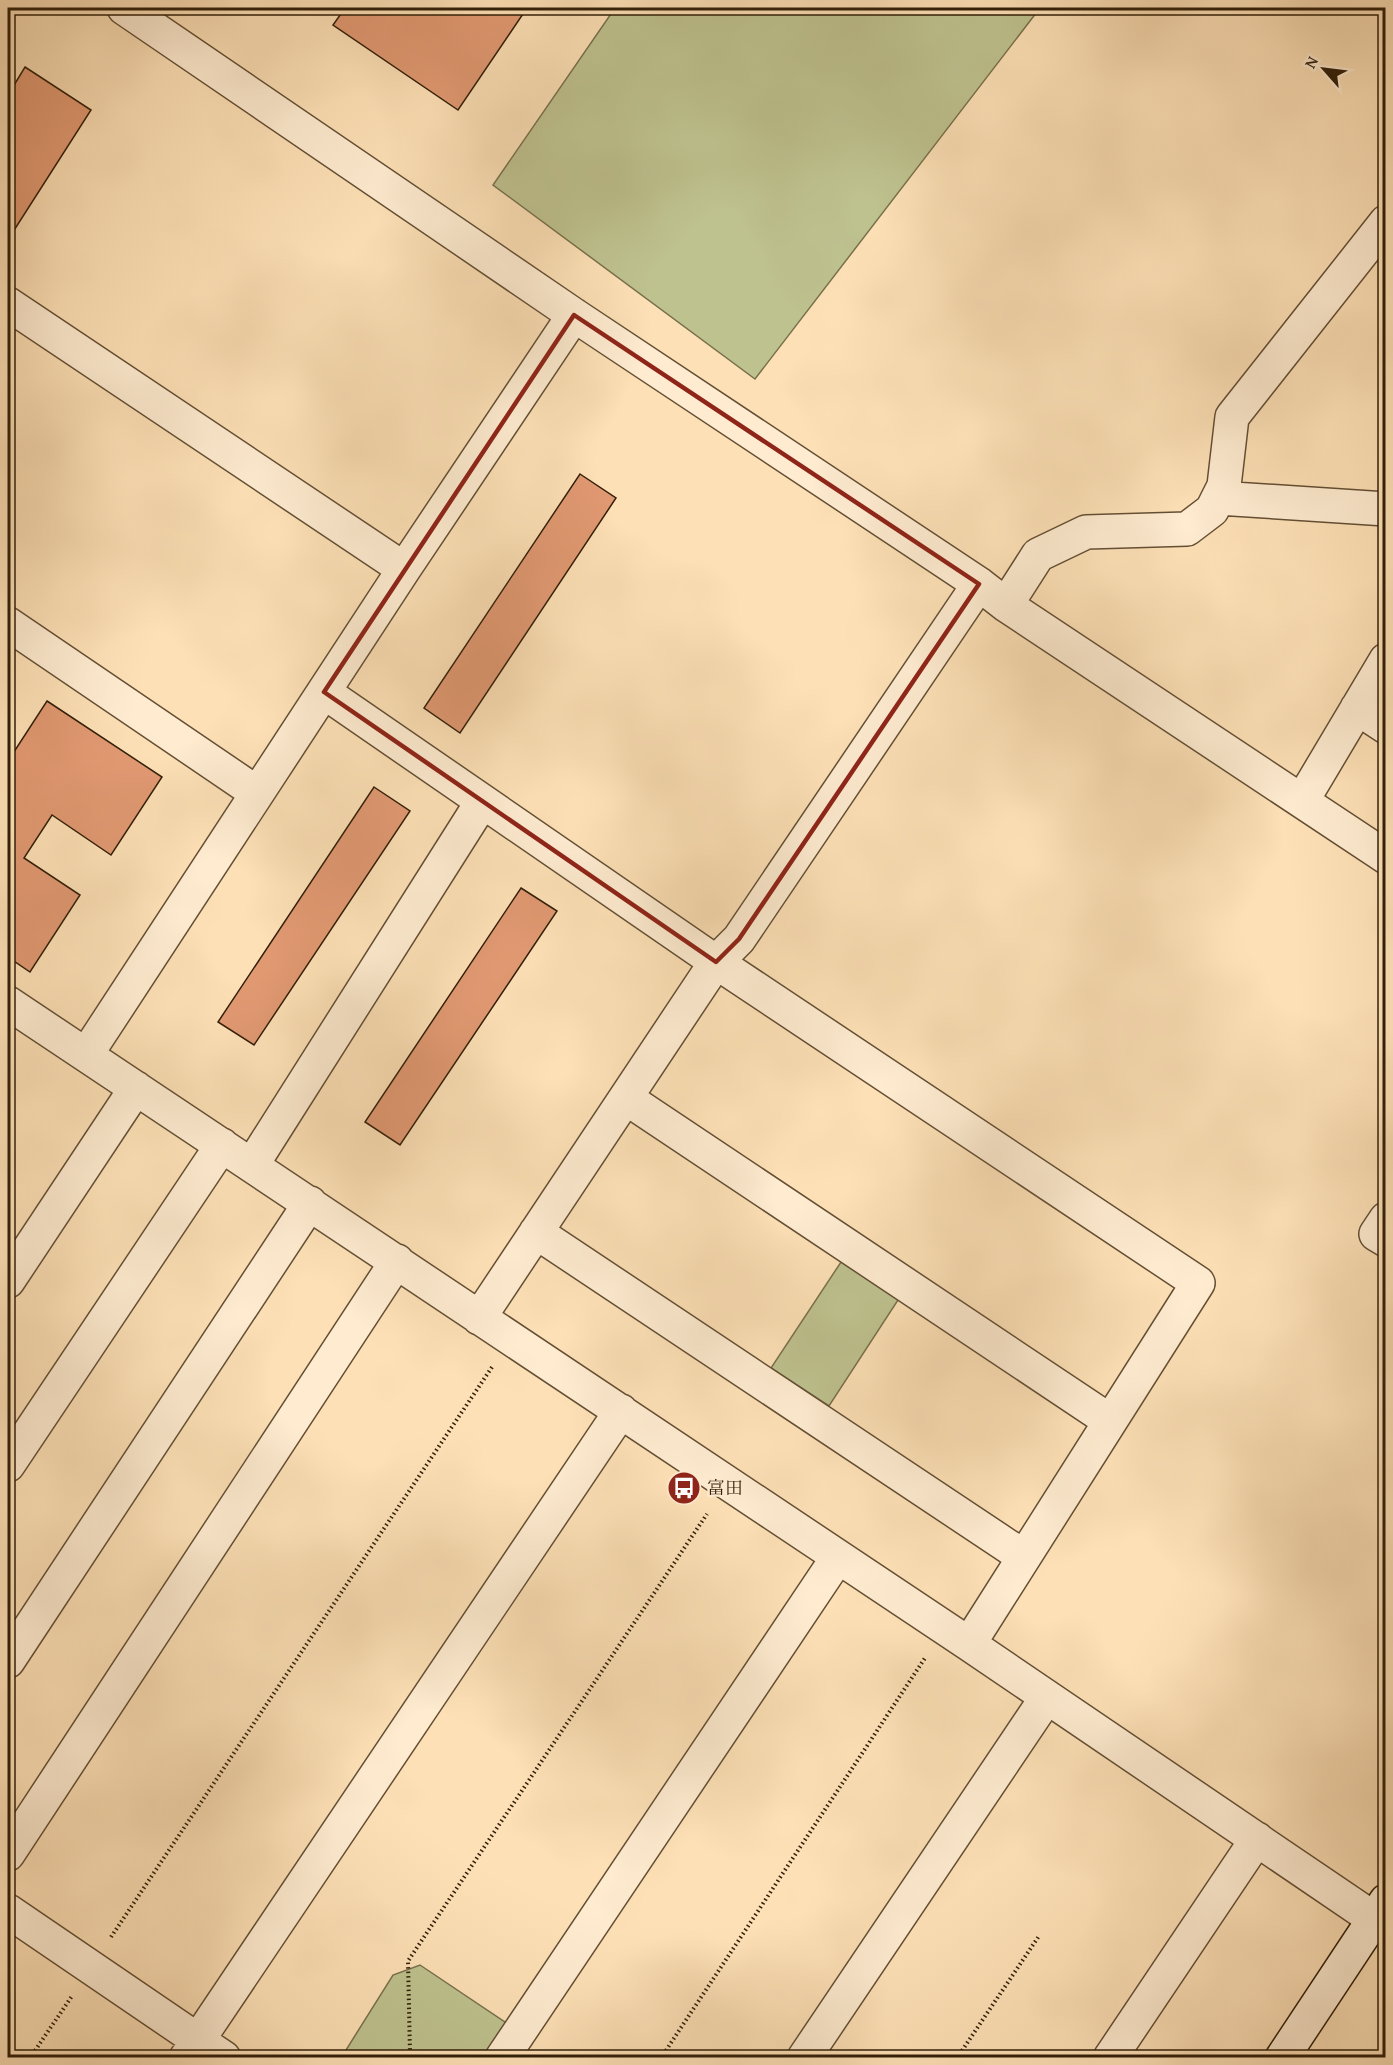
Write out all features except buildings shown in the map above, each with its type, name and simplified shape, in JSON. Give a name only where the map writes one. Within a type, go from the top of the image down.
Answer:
[{"type":"street","points":[[124,8],[574,315],[1386,857]]},
{"type":"street","points":[[1006,605],[1038,555],[1086,532],[1187,529],[1212,510],[1224,486],[1232,417],[1386,222]]},
{"type":"street","points":[[8,304],[404,569]]},
{"type":"street","points":[[86,1054],[404,569],[574,315]]},
{"type":"street","points":[[1218,498],[1386,508]]},
{"type":"street","points":[[479,1318],[717,962],[739,939],[979,584]]},
{"type":"street","points":[[8,624],[257,793]]},
{"type":"street","points":[[1302,801],[1386,660]]},
{"type":"street","points":[[324,692],[717,962],[1198,1283],[1024,1557],[957,1636]]},
{"type":"street","points":[[1357,708],[1386,727]]},
{"type":"street","points":[[252,1165],[482,802]]},
{"type":"street","points":[[8,1003],[728,1482],[1257,1839],[1380,1910],[1282,2058]]},
{"type":"street","points":[[8,1281],[136,1088]]},
{"type":"street","points":[[626,1098],[1110,1421]]},
{"type":"street","points":[[8,1465],[222,1145]]},
{"type":"street","points":[[8,1661],[310,1203]]},
{"type":"street","points":[[1386,1219],[1376,1234],[1386,1240]]},
{"type":"street","points":[[536,1232],[1024,1557]]},
{"type":"street","points":[[8,1854],[397,1261]]},
{"type":"street","points":[[8,1911],[90,1968],[202,2052],[621,1411]]},
{"type":"street","points":[[502,2058],[838,1557]]},
{"type":"street","points":[[804,2058],[1047,1697]]},
{"type":"street","points":[[1110,2058],[1257,1839]]},
{"type":"path","points":[[30,2058],[512,1338]]},
{"type":"path","points":[[410,2057],[408,1961],[728,1482]]},
{"type":"path","points":[[661,2058],[957,1636]]},
{"type":"path","points":[[957,2058],[1039,1936]]},
{"type":"highlighted area","points":[[574,315],[979,584],[739,939],[716,962],[324,692]]},
{"type":"green space","points":[[615,8],[1040,8],[755,379],[493,185]]},
{"type":"green space","points":[[843,1259],[900,1297],[829,1406],[771,1368]]},
{"type":"green space","points":[[420,1965],[511,2026],[490,2057],[341,2058],[393,1975]]},
{"type":"place","name":"富田","points":[[684,1488]]}]
